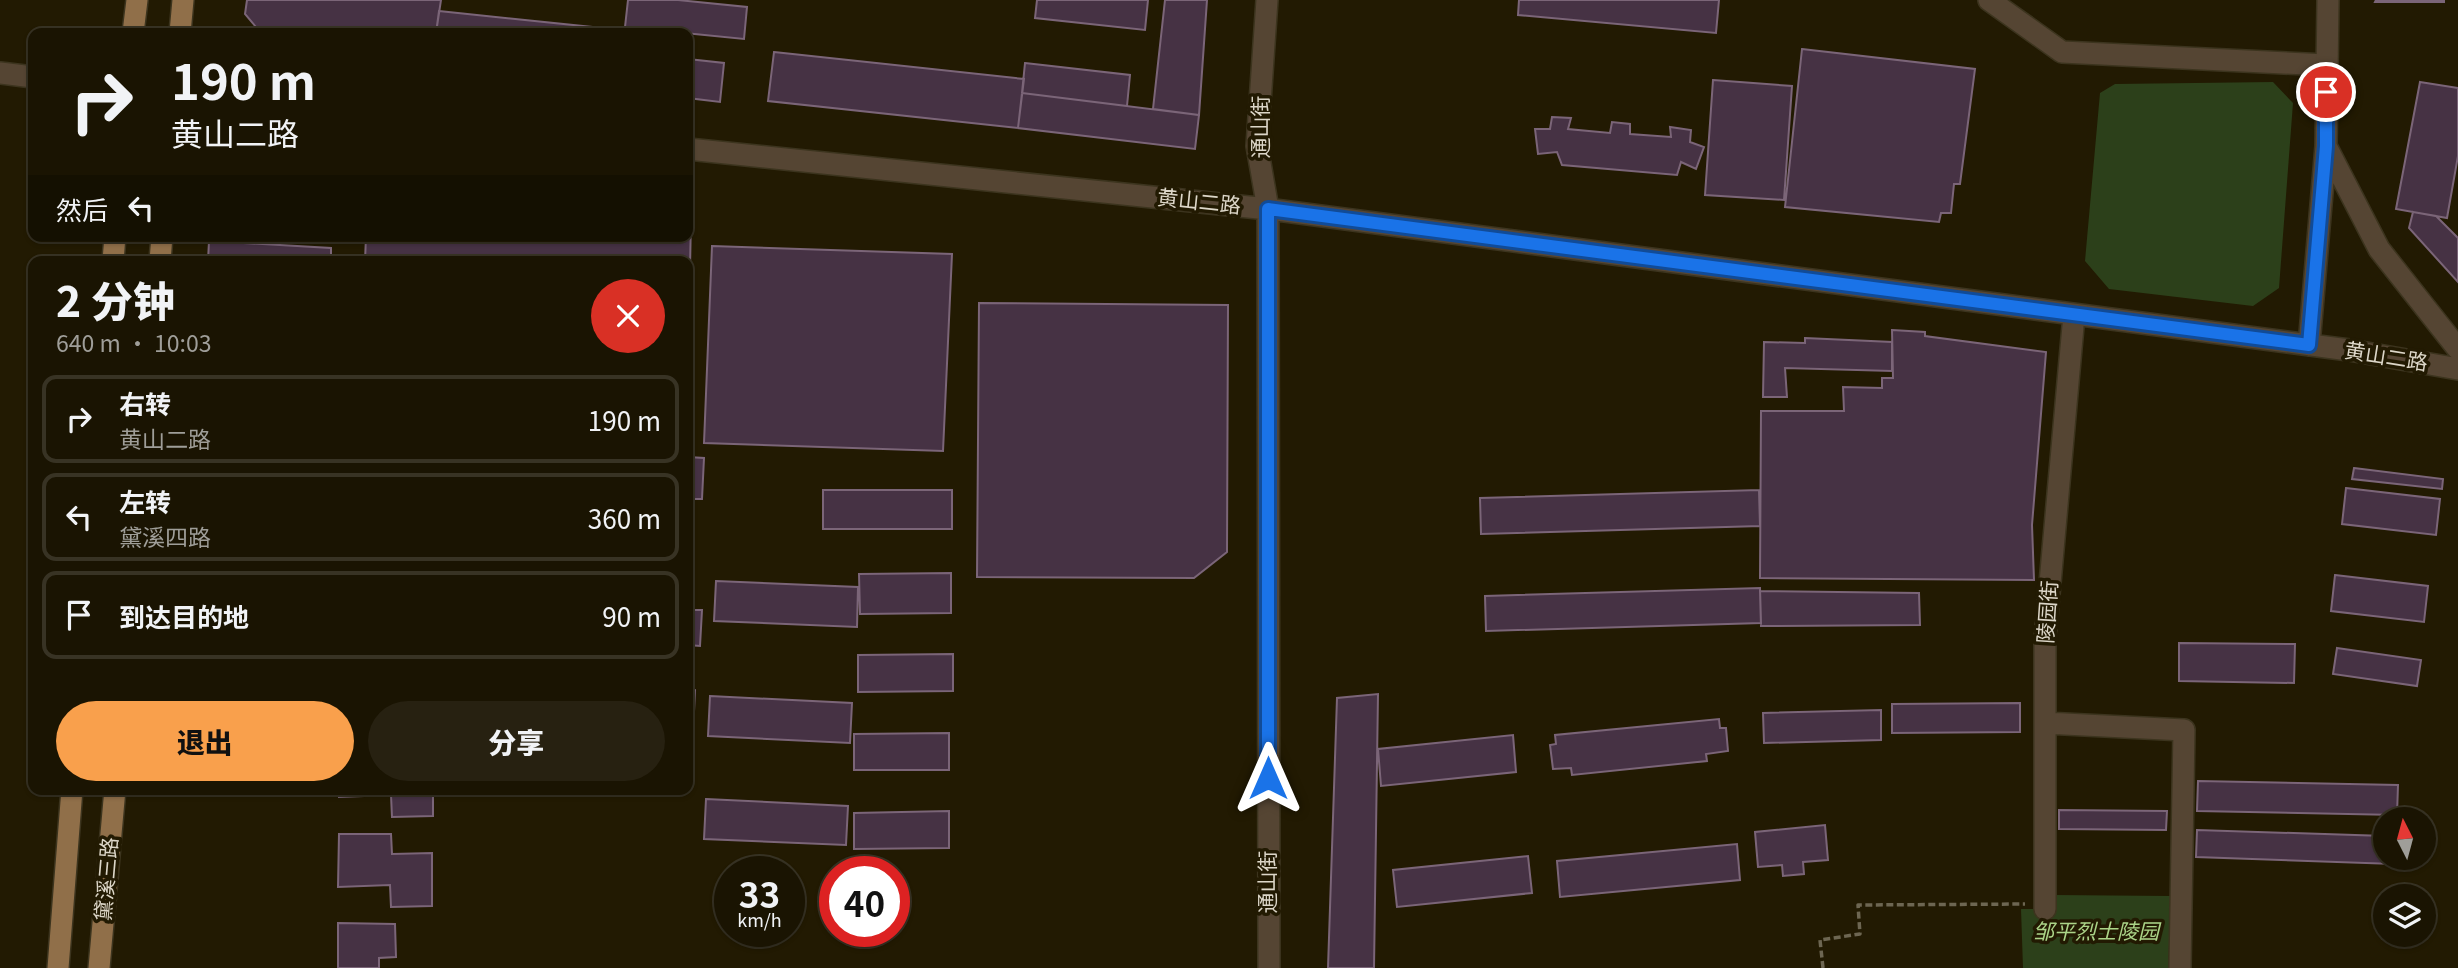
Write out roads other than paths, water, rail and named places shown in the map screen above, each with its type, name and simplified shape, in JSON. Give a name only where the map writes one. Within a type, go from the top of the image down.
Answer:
[{"type":"main road","points":[[133,28],[136,0]]},
{"type":"main road","points":[[180,28],[183,0]]},
{"type":"main road","name":"黛溪三路","points":[[58,968],[72,795]]},
{"type":"main road","name":"黛溪三路","points":[[99,968],[114,795]]},
{"type":"street","name":"通山街","points":[[1267,0],[1257,146],[1268,209],[1269,968]]},
{"type":"street","points":[[1989,0],[2062,52],[2326,65]]},
{"type":"street","points":[[2309,345],[2326,146],[2328,0]]},
{"type":"street","points":[[0,73],[28,76]]},
{"type":"street","points":[[2326,146],[2379,248],[2458,349]]},
{"type":"street","name":"黄山二路","points":[[693,150],[1268,209],[2309,345],[2458,369]]},
{"type":"street","name":"陵园街","points":[[2045,907],[2045,639],[2074,315]]},
{"type":"street","points":[[2045,723],[2184,730],[2180,968]]},
{"type":"park label","name":"邹平烈士陵园","points":[[2096,932]]}]
